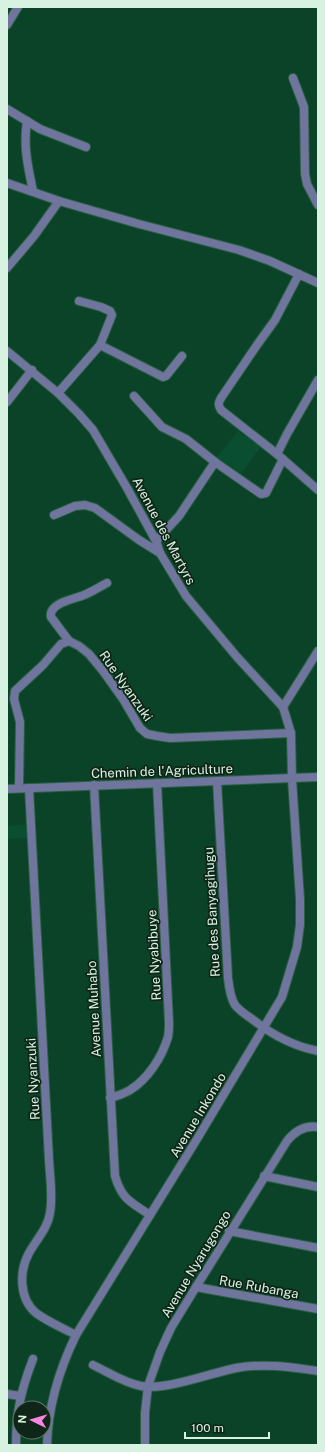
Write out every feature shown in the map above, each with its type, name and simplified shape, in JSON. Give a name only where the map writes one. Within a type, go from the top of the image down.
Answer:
[{"type":"street","points":[[7,25],[18,7]]},
{"type":"street","points":[[294,78],[304,107],[305,174],[307,184],[318,204]]},
{"type":"street","points":[[7,109],[40,128],[86,147]]},
{"type":"street","points":[[27,121],[25,143],[26,161],[33,191]]},
{"type":"street","points":[[7,183],[59,201],[139,224],[232,248],[270,261],[318,283]]},
{"type":"street","points":[[7,268],[34,236],[59,201]]},
{"type":"street","points":[[299,274],[275,320],[256,345],[218,402],[221,410],[280,456],[318,489]]},
{"type":"street","points":[[58,393],[100,345],[112,315],[110,311],[101,307],[79,301]]},
{"type":"street","points":[[100,345],[163,377],[166,376],[182,356]]},
{"type":"street","name":"Avenue des Martyrs","points":[[7,351],[32,370],[58,393],[93,430],[156,541],[160,553],[186,596],[237,657],[283,707],[291,733],[292,779]]},
{"type":"street","points":[[7,402],[32,370]]},
{"type":"street","points":[[134,396],[162,427],[186,439],[214,462],[261,494],[264,494],[266,493],[287,434],[318,380]]},
{"type":"street","points":[[156,541],[179,516],[214,462]]},
{"type":"street","points":[[54,515],[75,506],[86,505],[95,508],[139,540],[160,553]]},
{"type":"street","points":[[19,788],[20,722],[14,699],[15,691],[43,665],[62,644],[69,641],[51,617],[50,613],[52,610],[66,600],[86,594],[107,583]]},
{"type":"street","name":"Rue Nyanzuki","points":[[69,641],[79,646],[89,654],[103,670],[123,699],[140,728],[147,734],[170,738],[291,733]]},
{"type":"street","points":[[283,707],[318,651]]},
{"type":"street","name":"Chemin de l'Agriculture","points":[[7,789],[318,777]]},
{"type":"street","name":"Avenue Inkondo","points":[[51,1400],[65,1359],[76,1335],[282,997],[297,947],[300,925],[300,899],[292,779]]},
{"type":"street","name":"Rue des Banyagihugu","points":[[217,781],[228,978],[230,989],[236,1005],[263,1028],[277,1037],[293,1044],[318,1050]]},
{"type":"street","name":"Rue Nyabibuye","points":[[110,1098],[130,1090],[144,1080],[153,1068],[168,1036],[169,1022],[157,783]]},
{"type":"street","name":"Avenue Muhabo","points":[[94,786],[115,1176],[119,1188],[126,1199],[150,1215]]},
{"type":"street","name":"Rue Nyanzuki","points":[[29,788],[49,1160],[50,1213],[45,1227],[24,1265],[22,1276],[23,1289],[35,1312],[76,1335]]},
{"type":"street","name":"Avenue Nyarugongo","points":[[145,1445],[145,1413],[148,1386],[168,1334],[264,1176],[292,1135],[308,1127],[318,1126]]},
{"type":"street","points":[[264,1176],[318,1187]]},
{"type":"street","points":[[230,1231],[318,1248]]},
{"type":"street","name":"Rue Rubanga","points":[[196,1287],[318,1309]]},
{"type":"street","points":[[20,1400],[32,1360]]},
{"type":"street","points":[[93,1365],[133,1384],[141,1386],[179,1382],[236,1368],[263,1365],[284,1366],[318,1371]]},
{"type":"street","points":[[7,1394],[20,1396]]},
{"type":"shaded area","points":[[238,431],[261,447],[241,474],[217,457]]},
{"type":"shaded area","points":[[29,824],[30,838],[7,839],[7,826]]}]
